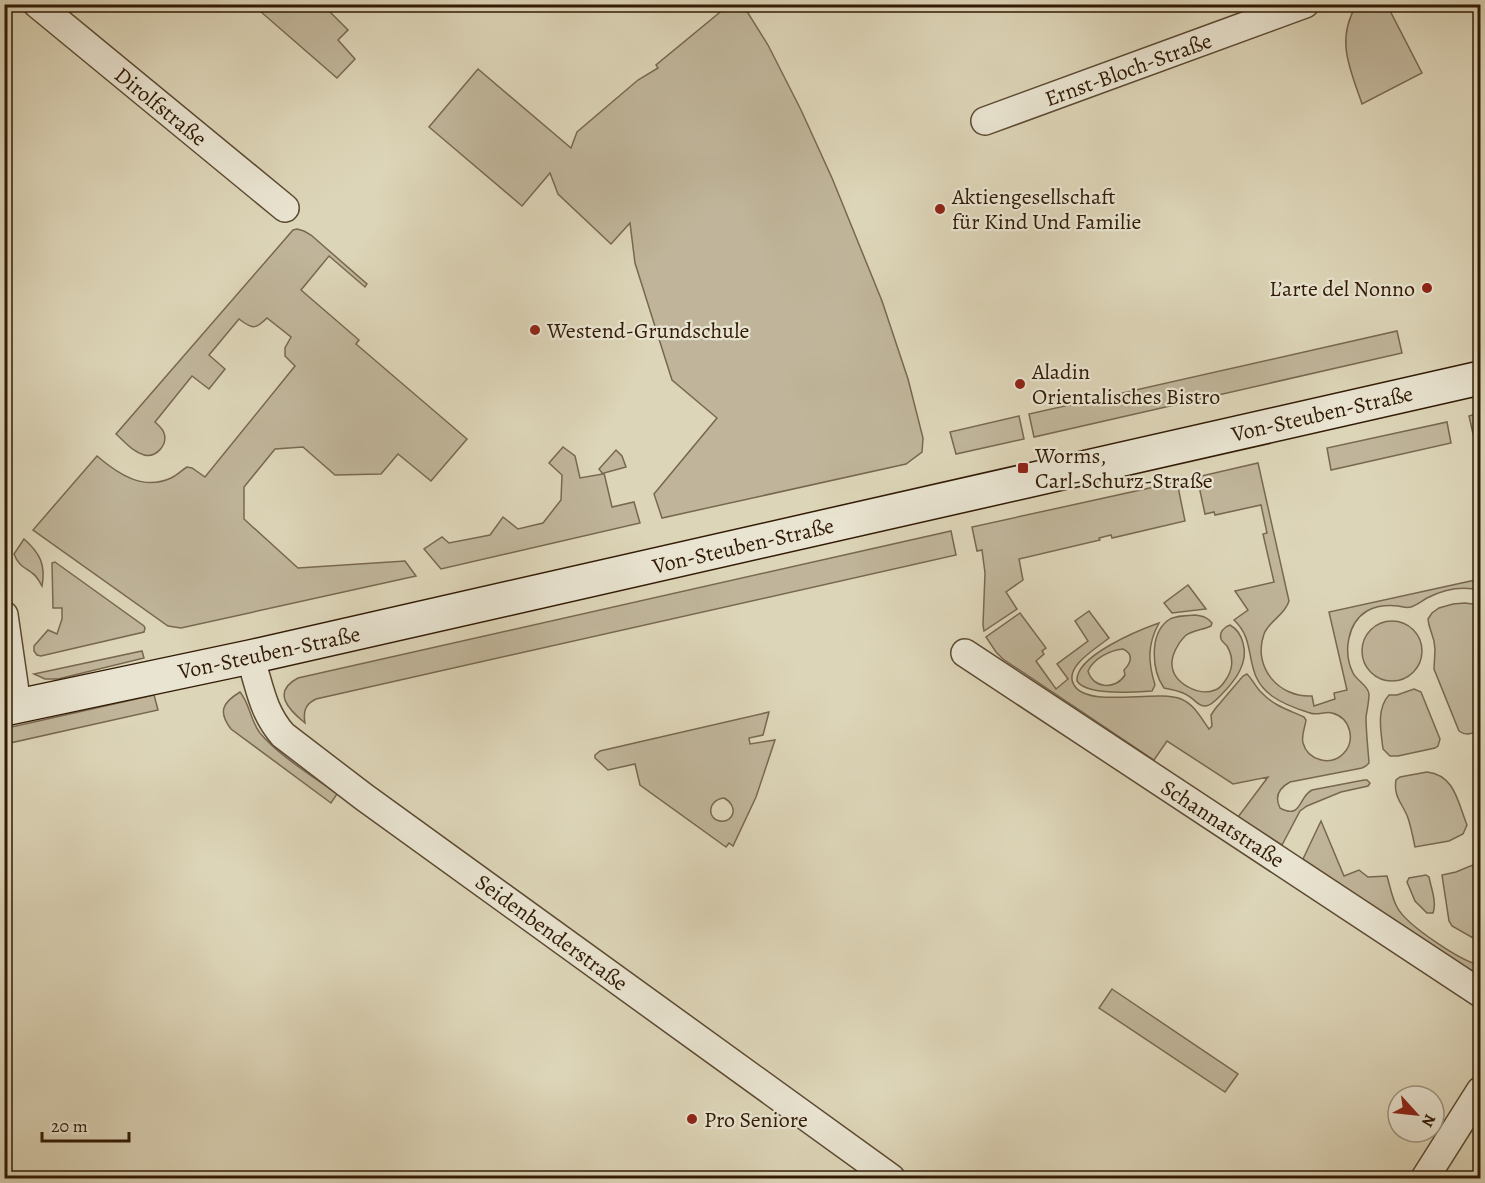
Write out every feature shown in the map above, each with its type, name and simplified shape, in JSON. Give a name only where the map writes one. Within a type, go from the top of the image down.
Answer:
[{"type":"street","name":"Dirolfstraße","points":[[37,4],[285,208]]},
{"type":"street","name":"Ernst-Bloch-Straße","points":[[985,121],[1305,4]]},
{"type":"street","name":"Von-Steuben-Straße","points":[[11,707],[250,657],[1480,378]]},
{"type":"street","points":[[4,615],[11,707]]},
{"type":"street","name":"Schannatstraße","points":[[965,653],[1480,993]]},
{"type":"street","name":"Seidenbenderstraße","points":[[250,657],[266,709],[273,723],[284,735],[364,796],[891,1179]]},
{"type":"street","points":[[1425,1179],[1480,1091]]},
{"type":"shaded area","points":[[730,4],[743,5],[768,45],[832,178],[882,301],[908,379],[923,438],[922,452],[906,464],[662,518],[654,494],[717,418],[672,380],[635,263],[630,223],[611,244],[558,194],[550,173],[522,206],[429,127],[478,69],[571,148],[577,132],[638,80],[658,68],[656,65]]},
{"type":"shaded area","points":[[1357,4],[1387,5],[1422,73],[1362,104],[1349,66],[1346,42],[1350,17]]},
{"type":"shaded area","points":[[253,5],[323,5],[348,30],[338,40],[355,59],[337,78]]},
{"type":"shaded area","points":[[297,229],[311,235],[367,284],[365,287],[329,256],[301,290],[359,340],[356,344],[467,439],[431,481],[398,454],[381,474],[335,475],[303,447],[275,449],[244,487],[244,519],[298,568],[405,561],[416,576],[181,628],[168,626],[33,530],[97,456],[113,469],[131,479],[151,483],[173,477],[187,467],[205,477],[295,366],[285,356],[285,348],[291,337],[267,318],[253,327],[239,319],[209,355],[225,369],[209,389],[192,376],[155,422],[163,430],[165,438],[163,446],[157,453],[140,454],[116,434],[293,230]]},
{"type":"shaded area","points":[[1397,331],[1402,353],[1034,437],[1029,414]]},
{"type":"shaded area","points":[[1480,413],[1480,437],[1474,438],[1469,416]]},
{"type":"shaded area","points":[[1019,416],[1024,439],[956,454],[950,432]]},
{"type":"shaded area","points":[[1447,422],[1451,443],[1331,470],[1327,448]]},
{"type":"shaded area","points":[[563,447],[575,456],[580,478],[603,474],[599,469],[616,450],[622,456],[626,467],[604,473],[612,507],[634,502],[640,523],[441,569],[424,549],[442,537],[449,543],[490,535],[503,517],[518,529],[543,523],[561,500],[562,475],[549,463]]},
{"type":"shaded area","points":[[1258,463],[1289,601],[1284,610],[1266,629],[1261,646],[1262,658],[1265,669],[1279,686],[1289,692],[1312,696],[1314,706],[1335,699],[1334,693],[1347,690],[1329,612],[1480,579],[1480,590],[1467,588],[1446,590],[1411,607],[1382,606],[1360,616],[1351,631],[1348,657],[1353,673],[1367,688],[1369,694],[1366,717],[1369,763],[1362,768],[1290,782],[1283,787],[1277,800],[1280,808],[1292,811],[1312,790],[1364,780],[1370,783],[1368,786],[1341,792],[1307,806],[1300,811],[1282,845],[1238,817],[1268,777],[1233,784],[1167,741],[1154,760],[1003,659],[986,637],[1020,613],[1046,648],[1042,651],[1044,654],[1036,661],[1056,689],[1068,679],[1057,664],[1088,641],[1075,621],[1089,611],[1109,638],[1083,658],[1073,671],[1074,685],[1082,692],[1093,696],[1156,696],[1181,699],[1193,708],[1209,729],[1212,726],[1211,715],[1215,709],[1247,674],[1260,691],[1272,701],[1304,717],[1306,720],[1303,743],[1310,754],[1326,761],[1338,758],[1347,749],[1350,737],[1350,731],[1344,720],[1332,713],[1313,714],[1285,704],[1262,687],[1256,678],[1246,638],[1234,620],[1248,610],[1235,591],[1274,582],[1263,534],[1267,533],[1261,505],[1215,515],[1214,512],[1205,514],[1197,477]]},
{"type":"shaded area","points":[[1177,482],[1185,521],[1112,538],[1111,535],[1099,538],[1100,540],[1019,559],[1023,580],[1006,592],[1017,609],[984,631],[985,573],[982,550],[977,551],[972,527]]},
{"type":"shaded area","points":[[951,531],[956,555],[316,699],[309,703],[306,709],[305,723],[285,701],[285,689],[298,678]]},
{"type":"shaded area","points":[[24,539],[38,554],[43,572],[42,586],[35,576],[19,563],[14,554]]},
{"type":"shaded area","points":[[55,562],[144,626],[144,632],[41,656],[37,655],[34,646],[48,630],[57,634],[62,619],[62,608],[53,608],[52,563]]},
{"type":"shaded area","points":[[1188,585],[1206,609],[1172,613],[1164,603]]},
{"type":"shaded area","points":[[1465,603],[1480,605],[1480,729],[1467,734],[1459,731],[1434,669],[1434,641],[1428,619],[1439,608]]},
{"type":"shaded area","points":[[1195,615],[1205,617],[1212,623],[1211,626],[1185,636],[1176,650],[1172,665],[1173,672],[1182,683],[1202,692],[1209,692],[1223,684],[1230,673],[1232,664],[1229,650],[1221,640],[1222,630],[1228,626],[1235,628],[1238,632],[1244,650],[1242,665],[1236,678],[1216,700],[1206,706],[1199,704],[1184,693],[1164,688],[1155,663],[1155,644],[1161,627],[1173,618]]},
{"type":"shaded area","points":[[1392,621],[1409,626],[1417,634],[1422,651],[1417,668],[1409,676],[1392,681],[1375,676],[1367,668],[1362,651],[1367,634],[1375,626]]},
{"type":"shaded area","points":[[1159,623],[1151,646],[1150,661],[1155,685],[1152,691],[1100,691],[1082,686],[1077,681],[1079,672],[1086,662],[1097,654],[1124,638]],"holes":[[[1123,649],[1130,659],[1121,680],[1105,685],[1091,677],[1088,671],[1098,659],[1113,651]]]},
{"type":"shaded area","points":[[142,651],[144,658],[58,679],[45,679],[34,674]]},
{"type":"shaded area","points":[[1414,689],[1421,692],[1440,739],[1438,746],[1390,756],[1383,749],[1380,721],[1382,707],[1389,695],[1397,695]]},
{"type":"shaded area","points":[[240,692],[260,733],[286,757],[337,794],[331,803],[231,729],[224,718],[224,708],[229,700]]},
{"type":"shaded area","points":[[154,695],[158,710],[10,743],[7,728]]},
{"type":"shaded area","points":[[769,712],[763,735],[749,738],[750,744],[775,740],[756,797],[733,846],[729,843],[726,847],[640,785],[635,764],[608,770],[595,758],[600,751]],"holes":[[[724,798],[729,801],[733,809],[731,817],[725,821],[716,820],[711,813],[714,802]]]},
{"type":"shaded area","points":[[1427,772],[1444,778],[1450,784],[1467,825],[1463,834],[1449,841],[1415,847],[1408,818],[1397,796],[1395,786],[1396,780],[1400,777]]},
{"type":"shaded area","points":[[1321,821],[1344,876],[1359,870],[1368,877],[1387,876],[1394,900],[1402,915],[1435,942],[1480,965],[1480,979],[1303,859]]},
{"type":"shaded area","points":[[1480,862],[1480,942],[1452,926],[1449,921],[1442,875]]},
{"type":"shaded area","points":[[1426,875],[1429,877],[1433,895],[1433,913],[1427,913],[1415,901],[1407,882],[1409,878]]},
{"type":"shaded area","points":[[1112,989],[1238,1074],[1225,1092],[1099,1008]]},
{"type":"place","name":"Aktiengesellschaft für Kind Und Familie","points":[[940,209]]},
{"type":"place","name":"L’arte del Nonno","points":[[1427,288]]},
{"type":"place","name":"Westend-Grundschule","points":[[535,330]]},
{"type":"place","name":"Aladin Orientalisches Bistro","points":[[1020,384]]},
{"type":"place","name":"Worms, Carl-Schurz-Straße","points":[[1023,468]]},
{"type":"place","name":"Pro Seniore","points":[[692,1119]]}]
